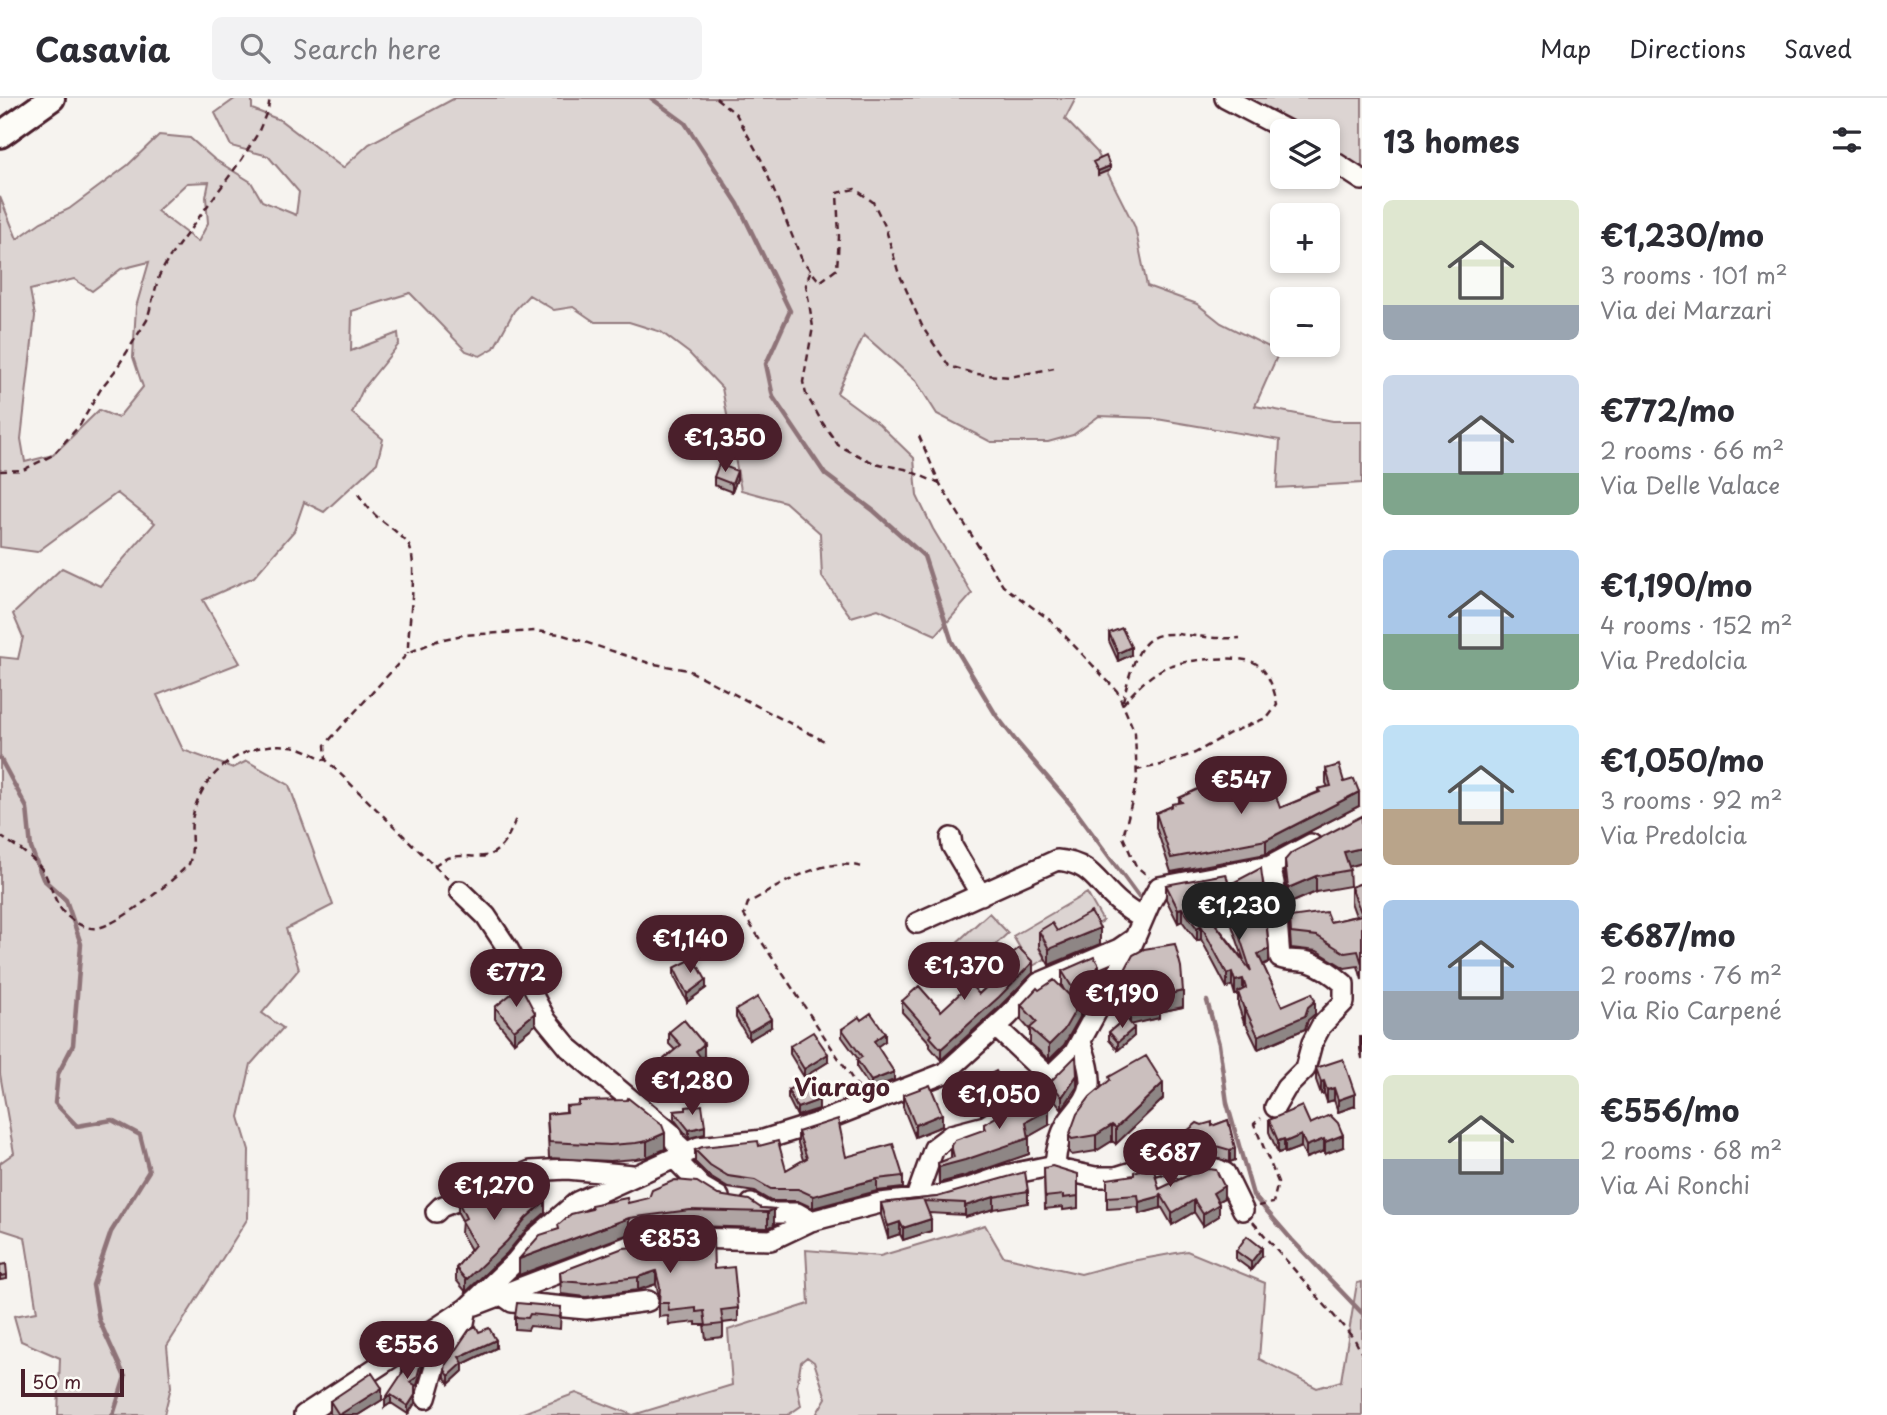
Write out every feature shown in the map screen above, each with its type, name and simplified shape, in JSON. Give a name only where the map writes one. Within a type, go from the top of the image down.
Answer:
[{"type":"main road","points":[[0,135],[52,98]]},
{"type":"street","points":[[1224,98],[1270,122]]},
{"type":"street","points":[[1340,166],[1362,180]]},
{"type":"street","points":[[916,1198],[934,1148],[951,1135],[985,1126],[1012,1109],[1074,1053],[1082,1042],[1159,887],[1270,866],[1328,836]]},
{"type":"street","points":[[951,838],[952,846],[981,895]]},
{"type":"street","points":[[917,923],[1057,860],[1075,862],[1100,881],[1118,902],[1143,919]]},
{"type":"street","points":[[1270,866],[1274,883],[1280,958],[1290,962],[1307,961],[1333,974],[1344,984],[1344,1002],[1321,1026],[1312,1043],[1305,1069],[1286,1088],[1275,1107]]},
{"type":"street","points":[[460,891],[486,916],[508,949],[546,1020],[569,1048],[672,1134],[681,1156],[702,1187],[724,1200],[753,1204],[767,1213],[797,1213],[811,1221]]},
{"type":"street","points":[[303,1415],[467,1308],[516,1261],[534,1239],[577,1202],[699,1147],[763,1140],[817,1123],[945,1073],[1039,983],[1106,954],[1135,938]]},
{"type":"street","points":[[996,1027],[1049,1077]]},
{"type":"street","points":[[1055,1165],[1055,1153],[1065,1125],[1086,1097],[1090,1085],[1082,1042]]},
{"type":"street","points":[[467,1308],[628,1247],[690,1238],[771,1240],[811,1221],[880,1202],[943,1195],[1006,1175],[1055,1165],[1062,1170],[1106,1177],[1116,1177],[1161,1163],[1197,1172],[1208,1168],[1217,1169],[1225,1172],[1246,1209]]},
{"type":"street","points":[[436,1212],[454,1201],[531,1171],[567,1169],[637,1175]]},
{"type":"street","points":[[502,1295],[512,1302],[586,1309],[648,1301]]},
{"type":"street","points":[[426,1398],[435,1367],[464,1323],[467,1308]]},
{"type":"path","points":[[0,471],[23,470],[53,455],[80,425],[146,320],[159,276],[169,258],[258,133],[270,98]]},
{"type":"path","points":[[716,98],[736,114],[761,159],[802,260],[820,282],[837,269],[837,193],[855,189],[873,202],[885,226],[898,271],[923,328],[949,366],[976,374],[1010,377],[1054,368]]},
{"type":"path","points":[[810,271],[806,285],[813,327],[803,382],[806,394],[822,422],[838,445],[851,452],[874,463],[905,469],[940,484]]},
{"type":"path","points":[[919,436],[940,484],[1003,586],[1051,620],[1117,691],[1135,733],[1137,770],[1137,781],[1123,837],[1136,866],[1159,887]]},
{"type":"path","points":[[358,494],[374,514],[401,535],[411,547],[414,568],[408,653]]},
{"type":"path","points":[[326,760],[326,745],[408,653],[439,640],[463,635],[536,631],[560,634],[649,663],[688,670],[828,743]]},
{"type":"path","points":[[1123,704],[1135,658],[1142,646],[1160,633],[1179,632],[1219,639],[1240,638]]},
{"type":"path","points":[[1123,704],[1141,683],[1166,667],[1216,659],[1253,662],[1262,669],[1275,691],[1277,705],[1268,717],[1230,733],[1195,753],[1137,770]]},
{"type":"path","points":[[0,836],[24,852],[44,872],[54,898],[67,916],[95,929],[118,921],[189,864],[196,802],[211,776],[240,754],[272,746],[292,746],[326,760],[460,891]]},
{"type":"path","points":[[434,866],[444,858],[482,857],[495,853],[510,836],[517,815]]},
{"type":"path","points":[[865,868],[852,864],[828,865],[788,881],[748,903],[744,915],[869,1103]]},
{"type":"path","points":[[1275,1107],[1254,1124],[1278,1182],[1273,1203],[1246,1209],[1355,1340],[1362,1353]]},
{"type":"shaded area","points":[[236,98],[252,98],[252,109],[280,120],[343,168],[369,144],[455,98],[1076,98],[1065,119],[1097,152],[1135,227],[1147,286],[1197,304],[1221,323],[1270,348],[1270,357],[1277,357],[1255,406],[1333,421],[1362,421],[1362,483],[1277,488],[1280,440],[1151,418],[1099,416],[1073,435],[1048,442],[991,442],[937,414],[916,381],[864,335],[837,393],[879,424],[914,458],[917,496],[933,529],[972,594],[936,635],[878,609],[851,617],[822,577],[820,533],[785,502],[741,490],[722,388],[689,353],[661,332],[629,322],[595,322],[573,307],[554,310],[529,295],[514,311],[494,348],[480,356],[466,351],[410,293],[352,311],[351,351],[398,333],[399,344],[363,389],[352,413],[383,439],[377,463],[324,512],[304,502],[294,531],[254,577],[203,600],[240,663],[157,695],[183,750],[233,768],[247,761],[289,785],[333,905],[286,929],[299,969],[262,1013],[283,1028],[251,1064],[239,1117],[249,1150],[248,1218],[167,1346],[171,1387],[164,1415],[58,1415],[60,1358],[21,1341],[14,1316],[37,1312],[25,1237],[0,1229],[0,1163],[14,1153],[0,1074],[0,657],[18,659],[23,637],[13,614],[62,568],[100,586],[155,523],[117,493],[37,552],[0,547],[0,197],[17,239],[41,222],[69,209],[128,165],[159,135],[190,138],[214,159],[251,182],[262,201],[296,215],[299,192],[268,156],[231,146],[215,113]],"holes":[[[209,182],[206,197],[208,223],[198,242],[157,211],[187,183]],[[149,262],[136,307],[133,357],[143,387],[118,418],[99,410],[53,455],[25,462],[21,439],[35,316],[30,290],[74,279],[92,291],[121,269]]]},
{"type":"shaded area","points":[[1219,98],[1362,98],[1362,173],[1340,157],[1340,119],[1276,119]]},
{"type":"shaded area","points":[[1087,893],[1103,921],[1057,947],[1039,948],[1045,959],[1031,967],[1013,936]]},
{"type":"shaded area","points":[[989,913],[1008,933],[962,976],[942,956]]},
{"type":"shaded area","points":[[985,1225],[1003,1256],[1081,1274],[1126,1262],[1187,1251],[1265,1283],[1259,1359],[1317,1388],[1341,1381],[1357,1283],[1362,1282],[1362,1415],[819,1415],[817,1413],[826,1398],[814,1362],[807,1357],[801,1362],[797,1385],[801,1406],[788,1415],[633,1415],[732,1385],[728,1330],[809,1304],[806,1250],[880,1256]]},
{"type":"shaded area","points":[[576,1393],[633,1415],[518,1415]]},
{"type":"building","points":[[1106,156],[1110,166],[1098,171],[1093,162]]},
{"type":"building","points":[[719,464],[737,471],[732,484],[714,477]]},
{"type":"building","points":[[1122,628],[1131,647],[1118,653],[1109,633]]},
{"type":"building","points":[[1339,765],[1344,782],[1354,779],[1359,792],[1266,840],[1171,858],[1156,813],[1182,802],[1179,798],[1219,779],[1228,797],[1257,792],[1258,799],[1275,793],[1280,808],[1320,792],[1318,789],[1331,786],[1326,769]]},
{"type":"building","points":[[1362,816],[1362,848],[1344,852],[1350,870],[1316,876],[1288,888],[1285,860],[1291,853]]},
{"type":"building","points":[[1261,868],[1263,884],[1257,888],[1264,902],[1269,949],[1258,954],[1282,1006],[1312,993],[1315,1001],[1308,1007],[1305,1016],[1258,1036],[1238,992],[1246,988],[1243,979],[1235,981],[1232,972],[1227,974],[1201,925],[1197,928],[1182,908],[1178,909],[1166,885],[1226,874],[1229,885]],"holes":[[[1227,898],[1251,971],[1203,908]]]},
{"type":"building","points":[[1362,883],[1362,915],[1351,887]]},
{"type":"building","points":[[1091,912],[1100,928],[1049,949],[1039,931],[1052,923],[1057,931]]},
{"type":"building","points":[[1326,912],[1330,922],[1362,915],[1362,964],[1358,951],[1345,953],[1317,936],[1291,933],[1290,917]]},
{"type":"building","points":[[1175,944],[1183,991],[1155,997],[1159,1002],[1130,1009],[1113,992],[1133,955],[1144,949]]},
{"type":"building","points":[[1019,948],[1033,962],[941,1049],[902,1001],[919,986],[941,1011],[970,984],[979,994],[1005,970],[999,964]]},
{"type":"building","points":[[1094,957],[1099,965],[1080,1000],[1062,971]]},
{"type":"building","points":[[694,958],[706,980],[687,994],[674,968]]},
{"type":"building","points":[[1054,980],[1076,1002],[1080,1002],[1064,1030],[1049,1045],[1030,1028],[1037,1022],[1021,1005],[1037,988],[1039,990]]},
{"type":"building","points":[[521,986],[535,1013],[514,1030],[495,1007]]},
{"type":"building","points":[[758,997],[771,1019],[749,1032],[736,1010]]},
{"type":"building","points":[[871,1013],[885,1033],[874,1041],[894,1072],[871,1081],[857,1060],[862,1057],[842,1029],[859,1017],[861,1020]]},
{"type":"building","points":[[1126,1018],[1134,1028],[1118,1042],[1109,1032]]},
{"type":"building","points":[[684,1020],[704,1044],[696,1051],[701,1058],[679,1076],[664,1059],[681,1045],[669,1032]]},
{"type":"building","points":[[813,1032],[828,1054],[804,1069],[790,1046]]},
{"type":"building","points":[[1076,1056],[1077,1075],[1062,1097],[1050,1082]]},
{"type":"building","points":[[1146,1056],[1163,1083],[1116,1128],[1112,1125],[1096,1135],[1072,1139],[1069,1136],[1077,1114],[1090,1097],[1110,1080],[1109,1077]]},
{"type":"building","points":[[1343,1059],[1355,1094],[1338,1100],[1334,1088],[1327,1090],[1324,1081],[1321,1082],[1316,1068]]},
{"type":"building","points":[[996,1071],[1006,1091],[981,1106],[970,1085]]},
{"type":"building","points":[[808,1079],[819,1100],[797,1108],[788,1090]]},
{"type":"building","points":[[930,1085],[942,1114],[915,1125],[903,1095]]},
{"type":"building","points":[[1038,1089],[1049,1109],[1026,1122],[1029,1138],[939,1167],[938,1163],[954,1157],[951,1145],[955,1140],[986,1129],[984,1124],[1027,1099]]},
{"type":"building","points":[[628,1098],[662,1125],[665,1133],[636,1143],[610,1145],[549,1142],[547,1114],[567,1112],[566,1106],[579,1105],[579,1101]]},
{"type":"building","points":[[702,1105],[705,1126],[689,1130],[674,1111],[686,1110],[686,1107]]},
{"type":"building","points":[[1302,1106],[1310,1124],[1330,1115],[1338,1123],[1343,1135],[1306,1146],[1301,1135],[1285,1142],[1284,1139],[1278,1141],[1269,1120]]},
{"type":"building","points":[[838,1119],[846,1157],[893,1144],[903,1176],[877,1179],[813,1196],[798,1189],[771,1189],[755,1180],[728,1176],[710,1165],[695,1150],[758,1141],[759,1146],[778,1141],[786,1170],[807,1158],[798,1132]]},
{"type":"building","points":[[1228,1120],[1235,1148],[1230,1150],[1209,1144],[1196,1147],[1176,1140],[1197,1123],[1202,1125],[1212,1122],[1212,1126]]},
{"type":"building","points":[[1052,1166],[1078,1174],[1078,1196],[1045,1197],[1044,1168]]},
{"type":"building","points":[[1153,1166],[1159,1189],[1195,1172],[1216,1170],[1224,1186],[1213,1193],[1219,1204],[1203,1214],[1194,1200],[1172,1213],[1160,1193],[1161,1196],[1139,1202],[1138,1195],[1107,1197],[1107,1179],[1134,1175],[1134,1172]]},
{"type":"building","points":[[1025,1172],[1028,1191],[965,1206],[965,1203],[924,1201],[931,1219],[903,1228],[900,1222],[888,1226],[881,1203],[937,1197]]},
{"type":"building","points":[[675,1180],[697,1182],[718,1195],[749,1200],[761,1208],[774,1209],[768,1212],[690,1210],[629,1218],[519,1259],[540,1235],[559,1229],[558,1225],[571,1214],[592,1209],[591,1205],[627,1198],[628,1203],[649,1198],[652,1190]]},
{"type":"building","points":[[535,1184],[545,1201],[466,1280],[456,1268],[475,1245],[461,1221],[466,1218],[458,1201],[500,1185],[502,1200]]},
{"type":"building","points":[[1247,1236],[1262,1248],[1251,1262],[1236,1251]]},
{"type":"building","points":[[713,1238],[714,1269],[734,1267],[738,1308],[721,1310],[723,1324],[706,1326],[704,1311],[696,1312],[696,1308],[669,1311],[668,1303],[659,1303],[660,1287],[656,1271],[638,1277],[586,1283],[561,1281],[560,1272],[623,1248],[656,1242],[678,1243],[677,1239]]},
{"type":"building","points":[[6,1264],[7,1275],[0,1276],[0,1265]]},
{"type":"building","points":[[517,1303],[561,1307],[560,1317],[530,1314],[528,1318],[515,1317]]},
{"type":"building","points":[[476,1326],[479,1332],[489,1328],[496,1340],[459,1357],[463,1363],[449,1376],[445,1370],[446,1364],[469,1330]]},
{"type":"building","points":[[425,1349],[417,1377],[410,1382],[415,1385],[415,1395],[408,1406],[391,1395],[385,1399],[405,1369],[402,1365]]},
{"type":"building","points":[[372,1373],[382,1388],[339,1415],[330,1401]]},
{"type":"waterway","points":[[651,98],[685,123],[738,204],[790,311],[766,364],[773,397],[825,474],[874,511],[924,556],[952,642],[996,715],[1072,806],[1138,896]]},
{"type":"waterway","points":[[0,758],[27,808],[31,848],[43,879],[66,900],[81,944],[73,1045],[58,1074],[55,1103],[77,1126],[112,1120],[140,1135],[149,1171],[111,1232],[93,1285],[99,1320],[125,1377],[113,1415]]},
{"type":"waterway","points":[[1207,1001],[1219,1044],[1227,1103],[1253,1195],[1362,1313]]},
{"type":"district","name":"Viarago","points":[[842,1086]]}]
